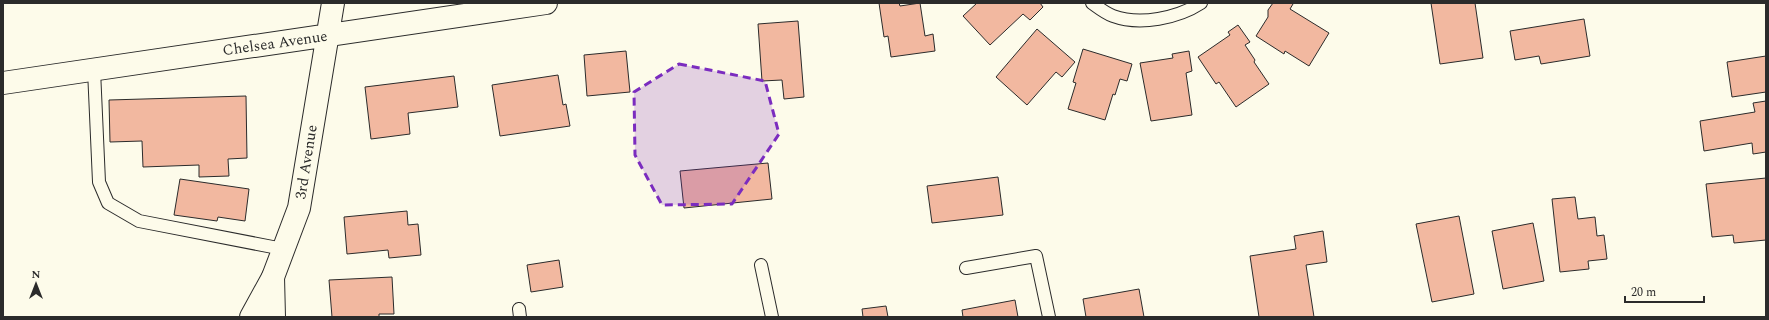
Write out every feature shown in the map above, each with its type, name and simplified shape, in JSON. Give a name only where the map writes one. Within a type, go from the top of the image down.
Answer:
[{"type":"street","name":"3rd Avenue","points":[[274,317],[273,277],[299,208],[333,3]]},
{"type":"street","name":"Chelsea Avenue","points":[[3,83],[546,3]]},
{"type":"street","points":[[251,317],[273,277]]},
{"type":"lane","points":[[1092,3],[1114,17],[1140,20],[1178,14],[1201,3]]},
{"type":"lane","points":[[94,70],[99,182],[108,203],[139,221],[283,249]]},
{"type":"lane","points":[[966,268],[1036,256],[1049,317]]},
{"type":"lane","points":[[761,264],[772,317]]},
{"type":"highlighted area","points":[[679,64],[765,81],[779,134],[732,204],[662,205],[635,155],[634,92]]},
{"type":"building","points":[[879,3],[899,3],[900,6],[920,3],[925,36],[933,34],[935,51],[891,57],[888,36],[884,37]]},
{"type":"building","points":[[977,3],[1040,3],[1043,7],[1030,20],[1023,14],[990,45],[963,16]]},
{"type":"building","points":[[1273,3],[1292,3],[1293,4],[1290,9],[1329,33],[1309,66],[1285,51],[1284,54],[1256,36],[1268,17],[1268,10]]},
{"type":"building","points":[[1431,3],[1475,3],[1483,58],[1440,64]]},
{"type":"building","points":[[1584,19],[1590,56],[1541,64],[1539,56],[1515,60],[1510,31]]},
{"type":"building","points":[[798,21],[804,97],[784,99],[782,80],[762,81],[758,24]]},
{"type":"building","points":[[1238,25],[1250,42],[1245,45],[1255,60],[1254,62],[1269,84],[1236,107],[1219,82],[1216,84],[1198,57],[1230,35],[1228,32]]},
{"type":"building","points":[[1037,29],[1075,62],[1062,77],[1056,72],[1027,105],[996,77]]},
{"type":"building","points":[[1083,49],[1132,64],[1127,81],[1120,79],[1115,95],[1113,94],[1105,120],[1068,109],[1076,83],[1073,82]]},
{"type":"building","points":[[626,51],[630,92],[587,96],[584,55]]},
{"type":"building","points":[[1189,51],[1192,71],[1186,73],[1192,115],[1151,121],[1140,63],[1173,58],[1172,54]]},
{"type":"building","points":[[1766,56],[1766,92],[1732,97],[1727,62]]},
{"type":"building","points":[[558,75],[563,105],[566,104],[570,126],[500,136],[492,85]]},
{"type":"building","points":[[454,76],[458,107],[408,113],[410,134],[371,139],[365,87]]},
{"type":"building","points":[[246,96],[247,158],[228,159],[229,176],[199,177],[199,165],[143,167],[142,141],[110,142],[109,100]]},
{"type":"building","points":[[1766,101],[1766,152],[1753,154],[1752,143],[1704,151],[1700,121],[1755,112],[1753,103]]},
{"type":"building","points":[[768,163],[772,199],[684,208],[680,171]]},
{"type":"building","points":[[998,177],[1003,215],[932,223],[927,186]]},
{"type":"building","points":[[1766,178],[1766,240],[1734,243],[1733,235],[1712,237],[1706,184]]},
{"type":"building","points":[[180,179],[249,189],[245,221],[218,217],[217,221],[174,215]]},
{"type":"building","points":[[1575,197],[1578,219],[1595,217],[1597,236],[1604,235],[1607,259],[1588,261],[1589,269],[1560,272],[1552,199]]},
{"type":"building","points":[[407,211],[408,225],[418,224],[421,255],[389,258],[388,250],[347,254],[344,217]]},
{"type":"building","points":[[1459,216],[1474,294],[1432,302],[1416,224]]},
{"type":"building","points":[[1533,223],[1544,281],[1503,289],[1492,231]]},
{"type":"building","points":[[1323,231],[1327,262],[1306,265],[1314,317],[1259,317],[1250,256],[1296,249],[1294,236]]},
{"type":"building","points":[[559,260],[563,287],[531,292],[527,265]]},
{"type":"building","points":[[392,277],[394,314],[379,314],[379,317],[332,317],[329,280]]},
{"type":"building","points":[[1139,289],[1144,317],[1086,317],[1083,299]]},
{"type":"building","points":[[1015,300],[1018,317],[963,317],[962,310]]},
{"type":"building","points":[[886,306],[888,317],[863,317],[862,309]]}]
